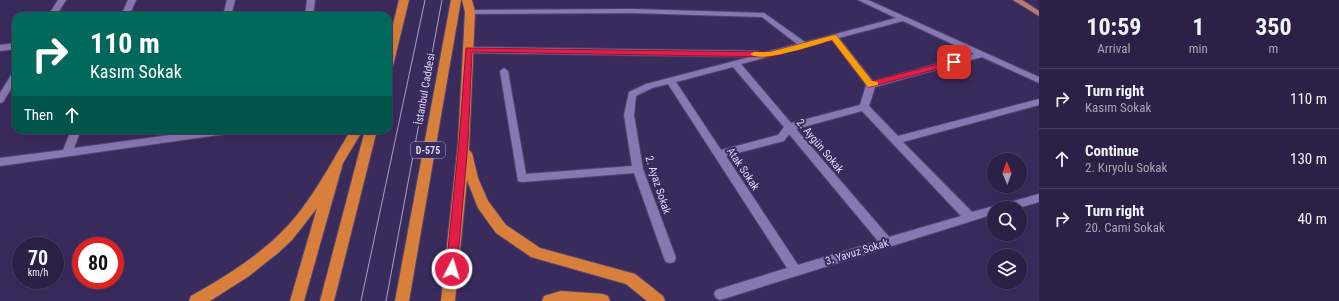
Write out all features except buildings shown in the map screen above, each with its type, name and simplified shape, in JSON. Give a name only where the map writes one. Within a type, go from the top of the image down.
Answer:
[{"type":"highway","points":[[392,50],[404,0]]},
{"type":"highway","name":"İstanbul Caddesi","points":[[402,301],[456,0]]},
{"type":"highway","points":[[448,301],[464,142],[470,12],[468,0]]},
{"type":"highway","points":[[196,301],[232,281],[278,246],[310,208],[355,134]]},
{"type":"highway","points":[[327,301],[371,134]]},
{"type":"highway","points":[[464,142],[472,178],[483,204],[501,229],[536,253],[630,279],[658,301]]},
{"type":"highway","points":[[297,301],[337,162]]},
{"type":"highway","points":[[549,301],[561,298],[603,301]]},
{"type":"main road","points":[[1017,0],[1039,14]]},
{"type":"street","points":[[54,12],[62,0]]},
{"type":"street","points":[[127,12],[132,0]]},
{"type":"street","points":[[229,12],[231,0]]},
{"type":"street","points":[[310,12],[311,0]]},
{"type":"street","points":[[862,0],[903,20],[1039,80]]},
{"type":"street","points":[[470,12],[633,11],[764,15],[804,46]]},
{"type":"street","points":[[671,81],[903,20]]},
{"type":"street","points":[[834,37],[870,85]]},
{"type":"street","points":[[0,48],[12,46]]},
{"type":"street","points":[[468,50],[770,54]]},
{"type":"street","points":[[870,85],[981,55]]},
{"type":"street","name":"2. Aygün Sokak","points":[[736,64],[886,242]]},
{"type":"street","points":[[504,72],[522,178],[638,169]]},
{"type":"street","points":[[0,100],[12,80]]},
{"type":"street","name":"2. Ayaz Sokak","points":[[670,258],[638,169],[629,115],[632,94],[649,86],[671,81]]},
{"type":"street","name":"Atak Sokak","points":[[671,81],[796,271]]},
{"type":"street","points":[[864,107],[870,85]]},
{"type":"street","points":[[896,140],[1039,102]]},
{"type":"street","points":[[719,154],[781,138],[789,127],[864,107]]},
{"type":"street","points":[[864,107],[969,217]]},
{"type":"street","points":[[67,153],[74,134]]},
{"type":"street","points":[[0,162],[186,134]]},
{"type":"street","points":[[1027,201],[1039,198]]},
{"type":"street","name":"3. Yavuz Sokak","points":[[720,294],[987,212]]},
{"type":"tram line","points":[[361,301],[425,0]]},
{"type":"tram line","points":[[386,301],[442,0]]},
{"type":"slow traffic","points":[[754,54],[770,54],[834,37],[870,85],[875,83]]},
{"type":"route","points":[[452,269],[464,142],[468,50],[770,54],[834,37],[870,85],[954,62]]}]
